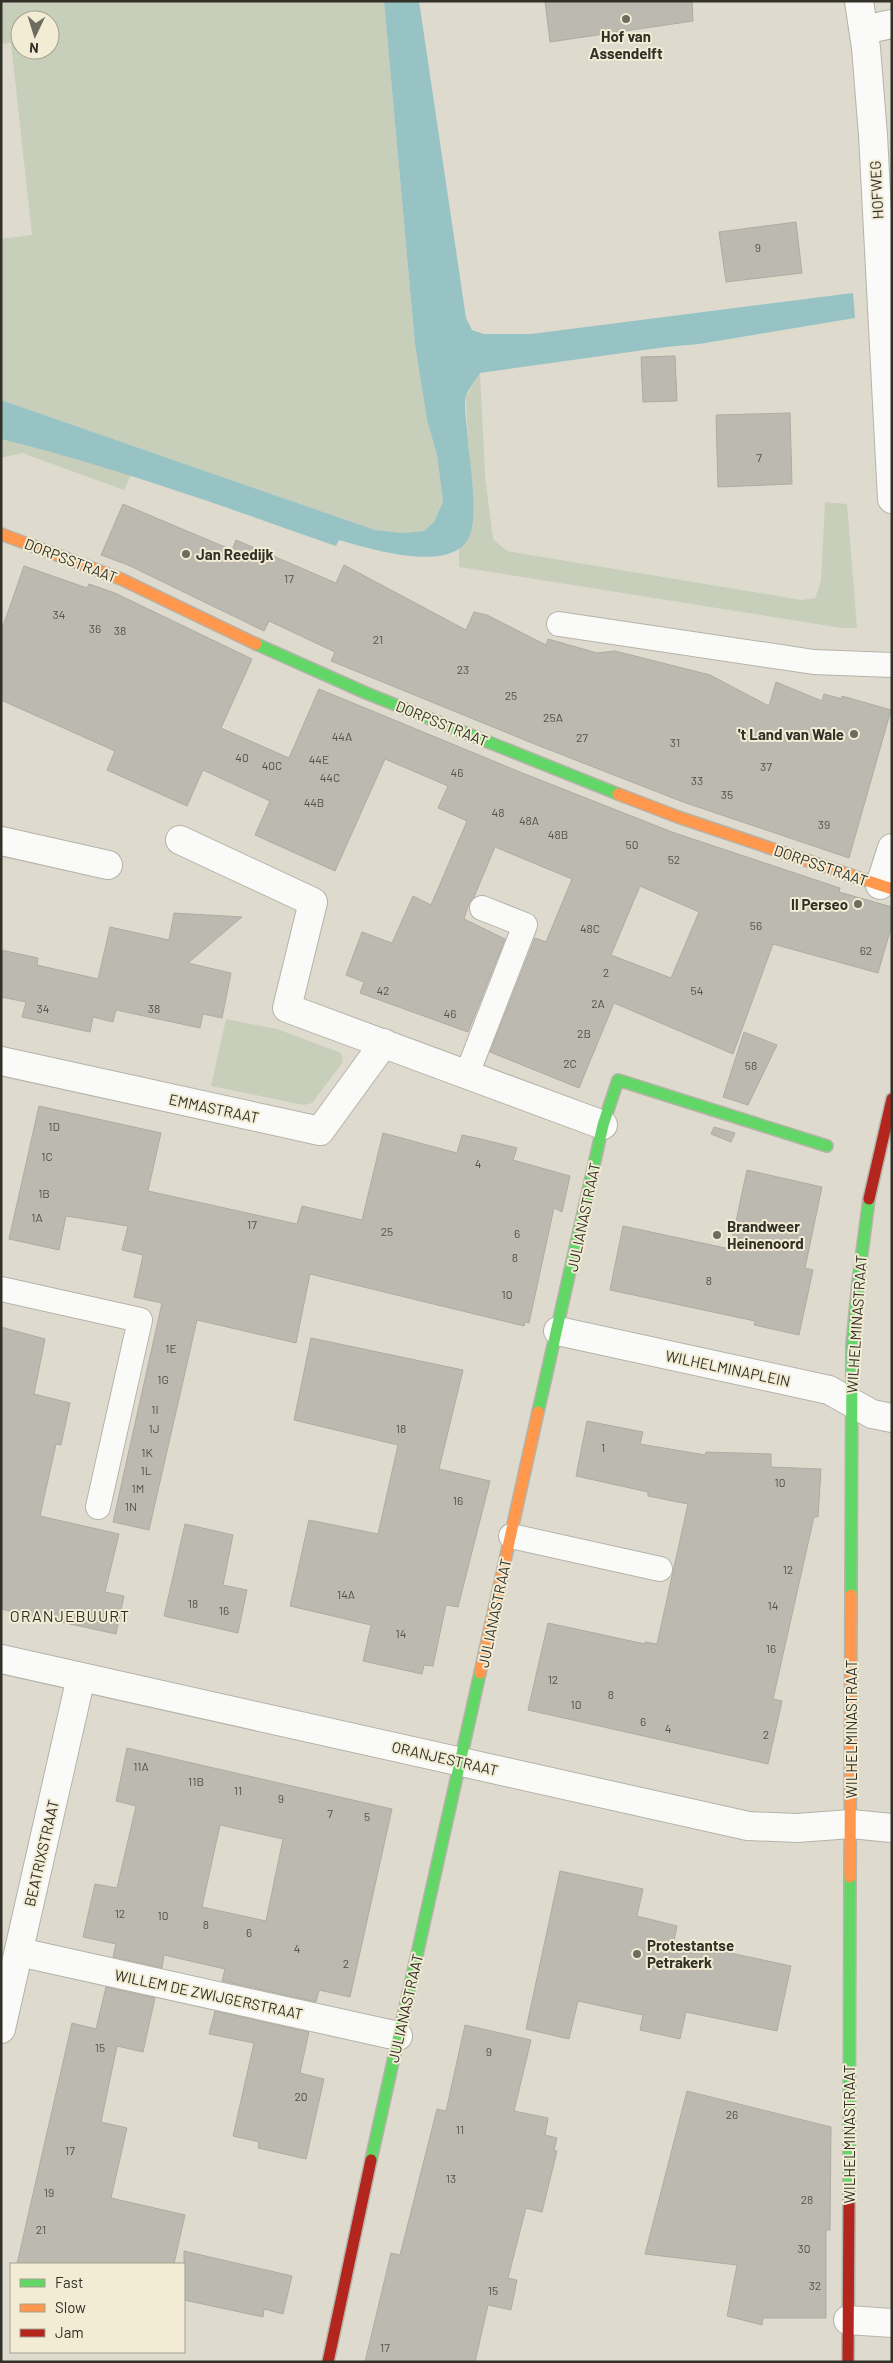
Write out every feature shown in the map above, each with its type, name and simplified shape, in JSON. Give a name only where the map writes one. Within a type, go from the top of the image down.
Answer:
[{"type":"street","name":"HOFWEG","points":[[859,1],[864,30],[886,251],[892,499]]},
{"type":"street","points":[[864,30],[892,24]]},
{"type":"street","name":"DORPSSTRAAT","points":[[1,534],[121,579],[235,635],[358,689],[531,760],[678,817],[886,887]]},
{"type":"street","points":[[180,840],[313,902],[286,1008],[603,1125]]},
{"type":"street","points":[[1,841],[108,865]]},
{"type":"street","points":[[886,887],[892,848]]},
{"type":"street","name":"EMMASTRAAT","points":[[1,1061],[320,1131],[384,1043]]},
{"type":"street","name":"JULIANASTRAAT","points":[[328,2362],[398,2036],[603,1125],[618,1080],[827,1146]]},
{"type":"street","name":"WILHELMINASTRAAT","points":[[848,2362],[852,1336],[863,1229],[892,1099]]},
{"type":"street","name":"WILHELMINAPLEIN","points":[[558,1331],[829,1390],[872,1414],[892,1418]]},
{"type":"street","name":"ORANJESTRAAT","points":[[1,1659],[748,1826],[797,1828],[851,1824],[892,1828]]},
{"type":"street","name":"BEATRIXSTRAAT","points":[[1,2029],[81,1677]]},
{"type":"street","name":"WILLEM DE ZWIJGERSTRAAT","points":[[19,1952],[398,2036]]},
{"type":"street","points":[[848,2320],[892,2324]]},
{"type":"lane","points":[[559,624],[814,662],[892,665]]},
{"type":"lane","points":[[467,1074],[524,926],[482,908]]},
{"type":"lane","points":[[1,1289],[140,1320],[98,1507]]},
{"type":"lane","points":[[511,1536],[660,1570]]},
{"type":"green space","points":[[1,1],[384,1],[415,344],[427,420],[437,455],[443,502],[431,528],[424,531],[403,533],[375,530],[1,400],[1,239],[32,235],[13,60],[60,60],[60,10],[10,10],[10,43],[1,44]]},
{"type":"green space","points":[[480,373],[485,476],[493,539],[507,551],[802,600],[815,598],[821,581],[825,502],[847,504],[857,628],[842,628],[459,567],[459,547],[466,541],[472,522],[466,397]]},
{"type":"green space","points":[[1,439],[73,457],[131,475],[124,490],[22,453],[1,458]]},
{"type":"green space","points":[[226,1019],[277,1029],[341,1053],[343,1062],[312,1103],[304,1105],[211,1086]]},
{"type":"water","points":[[384,1],[419,1],[466,318],[472,330],[484,334],[531,334],[853,293],[855,318],[699,344],[480,373],[465,400],[474,507],[471,532],[467,541],[456,550],[442,555],[406,556],[339,540],[336,546],[128,475],[1,439],[1,400],[375,530],[403,533],[424,531],[434,522],[443,502],[437,455],[427,420],[415,344]]},
{"type":"building","name":"Hof van Assendelft","points":[[545,1],[692,1],[693,21],[550,42]]},
{"type":"building","points":[[796,222],[802,273],[726,282],[719,232]]},
{"type":"building","points":[[675,356],[677,401],[643,402],[641,357]]},
{"type":"building","points":[[790,413],[792,484],[718,487],[716,415]]},
{"type":"building","points":[[123,504],[232,550],[236,540],[336,583],[344,565],[466,630],[474,612],[487,615],[546,645],[548,639],[597,653],[615,651],[710,675],[769,706],[776,682],[822,701],[824,694],[842,699],[842,696],[891,710],[849,858],[683,802],[537,745],[331,661],[335,652],[269,621],[264,631],[128,565],[101,555]]},
{"type":"building","points":[[24,566],[87,588],[89,584],[115,593],[252,659],[221,728],[289,758],[319,689],[672,832],[840,888],[839,892],[892,907],[892,924],[878,973],[773,944],[733,1054],[614,1003],[579,1088],[490,1052],[535,938],[546,942],[572,879],[495,847],[474,897],[469,903],[464,919],[505,939],[468,1032],[360,993],[364,982],[346,975],[362,932],[392,943],[413,896],[431,905],[467,821],[438,808],[448,786],[385,759],[335,871],[255,835],[270,801],[203,770],[187,806],[107,770],[115,751],[1,700],[1,632]],"holes":[[[640,886],[699,912],[671,978],[611,955]]]},
{"type":"building","points":[[174,913],[242,917],[188,963],[231,973],[222,1018],[203,1014],[200,1028],[116,1010],[113,1022],[93,1017],[90,1032],[22,1017],[26,1002],[1,997],[1,950],[38,958],[37,965],[98,979],[110,927],[169,940]]},
{"type":"building","points":[[744,1032],[777,1045],[748,1105],[723,1097]]},
{"type":"building","points":[[39,1106],[161,1133],[148,1191],[297,1224],[302,1206],[362,1220],[383,1133],[457,1153],[462,1135],[517,1148],[513,1160],[570,1176],[562,1212],[554,1208],[529,1323],[525,1322],[524,1326],[310,1274],[296,1343],[197,1320],[149,1530],[113,1522],[162,1303],[134,1297],[143,1255],[122,1250],[128,1226],[66,1216],[59,1250],[9,1239]]},
{"type":"building","points":[[714,1127],[735,1133],[731,1142],[711,1134]]},
{"type":"building","points":[[747,1170],[822,1187],[805,1268],[813,1270],[799,1335],[754,1325],[755,1321],[610,1290],[623,1226],[730,1249]]},
{"type":"building","points":[[1,1327],[45,1339],[34,1394],[70,1403],[61,1445],[56,1444],[40,1516],[119,1534],[105,1592],[124,1596],[116,1634],[1,1609]]},
{"type":"building","points":[[311,1338],[463,1370],[439,1469],[490,1481],[458,1607],[446,1605],[433,1666],[424,1665],[422,1674],[363,1661],[371,1625],[290,1606],[309,1520],[378,1534],[398,1445],[294,1420]]},
{"type":"building","points":[[587,1421],[643,1432],[640,1444],[705,1455],[706,1452],[771,1454],[771,1467],[821,1469],[818,1517],[814,1517],[773,1699],[782,1701],[768,1764],[528,1710],[548,1623],[645,1644],[645,1642],[657,1644],[688,1504],[648,1496],[648,1492],[576,1476]]},
{"type":"building","points":[[185,1524],[233,1535],[223,1585],[247,1590],[238,1633],[164,1616]]},
{"type":"building","points":[[127,1748],[392,1809],[350,1997],[319,1990],[316,2002],[222,1981],[225,1969],[164,1955],[162,1968],[113,1957],[116,1944],[83,1937],[95,1884],[117,1888],[136,1806],[116,1801]],"holes":[[[220,1825],[283,1839],[266,1921],[202,1907]]]},
{"type":"building","name":"Protestantse Petrakerk","points":[[560,1871],[643,1889],[637,1916],[677,1926],[674,1941],[791,1966],[777,2031],[686,2012],[680,2039],[640,2030],[643,2015],[578,2001],[569,2039],[526,2029]]},
{"type":"building","points":[[106,1987],[155,1998],[143,2052],[117,2046],[101,2122],[127,2128],[111,2198],[185,2215],[174,2263],[17,2263],[72,2023],[96,2029]]},
{"type":"building","points":[[215,2011],[309,2032],[300,2073],[324,2079],[306,2159],[258,2148],[259,2142],[233,2136],[254,2043],[209,2034]]},
{"type":"building","points":[[465,2025],[531,2040],[514,2111],[548,2118],[545,2135],[557,2138],[554,2150],[557,2151],[542,2212],[526,2208],[508,2278],[517,2280],[511,2310],[488,2305],[475,2362],[365,2362],[391,2253],[400,2255],[437,2109],[446,2111]]},
{"type":"building","points":[[687,2091],[831,2127],[830,2230],[826,2230],[826,2318],[763,2318],[762,2325],[727,2316],[737,2265],[645,2254]]},
{"type":"building","points":[[184,2251],[292,2276],[283,2314],[264,2309],[263,2317],[185,2300]]},
{"type":"traffic: fast","points":[[256,644],[366,693],[618,794]]},
{"type":"traffic: fast","points":[[538,1412],[603,1125],[618,1080],[827,1146]]},
{"type":"traffic: fast","points":[[851,1595],[852,1345],[869,1199]]},
{"type":"traffic: fast","points":[[371,2160],[480,1673]]},
{"type":"traffic: fast","points":[[849,2198],[850,1877]]},
{"type":"traffic: slow","points":[[1,534],[121,579],[256,644]]},
{"type":"traffic: slow","points":[[618,794],[678,817],[892,889]]},
{"type":"traffic: slow","points":[[480,1673],[538,1412]]},
{"type":"traffic: slow","points":[[850,1877],[851,1595]]},
{"type":"traffic: jam","points":[[869,1199],[892,1099]]},
{"type":"traffic: jam","points":[[328,2362],[371,2160]]},
{"type":"traffic: jam","points":[[848,2362],[849,2198]]},
{"type":"place","name":"Hof van Assendelft","points":[[626,19]]},
{"type":"place","name":"Jan Reedijk","points":[[186,554]]},
{"type":"place","name":"'t Land van Wale","points":[[854,734]]},
{"type":"place","name":"Il Perseo","points":[[858,904]]},
{"type":"place","name":"Brandweer Heinenoord","points":[[717,1235]]},
{"type":"place","name":"Protestantse Petrakerk","points":[[637,1954]]},
{"type":"district","name":"ORANJEBUURT","points":[[70,1615]]}]
